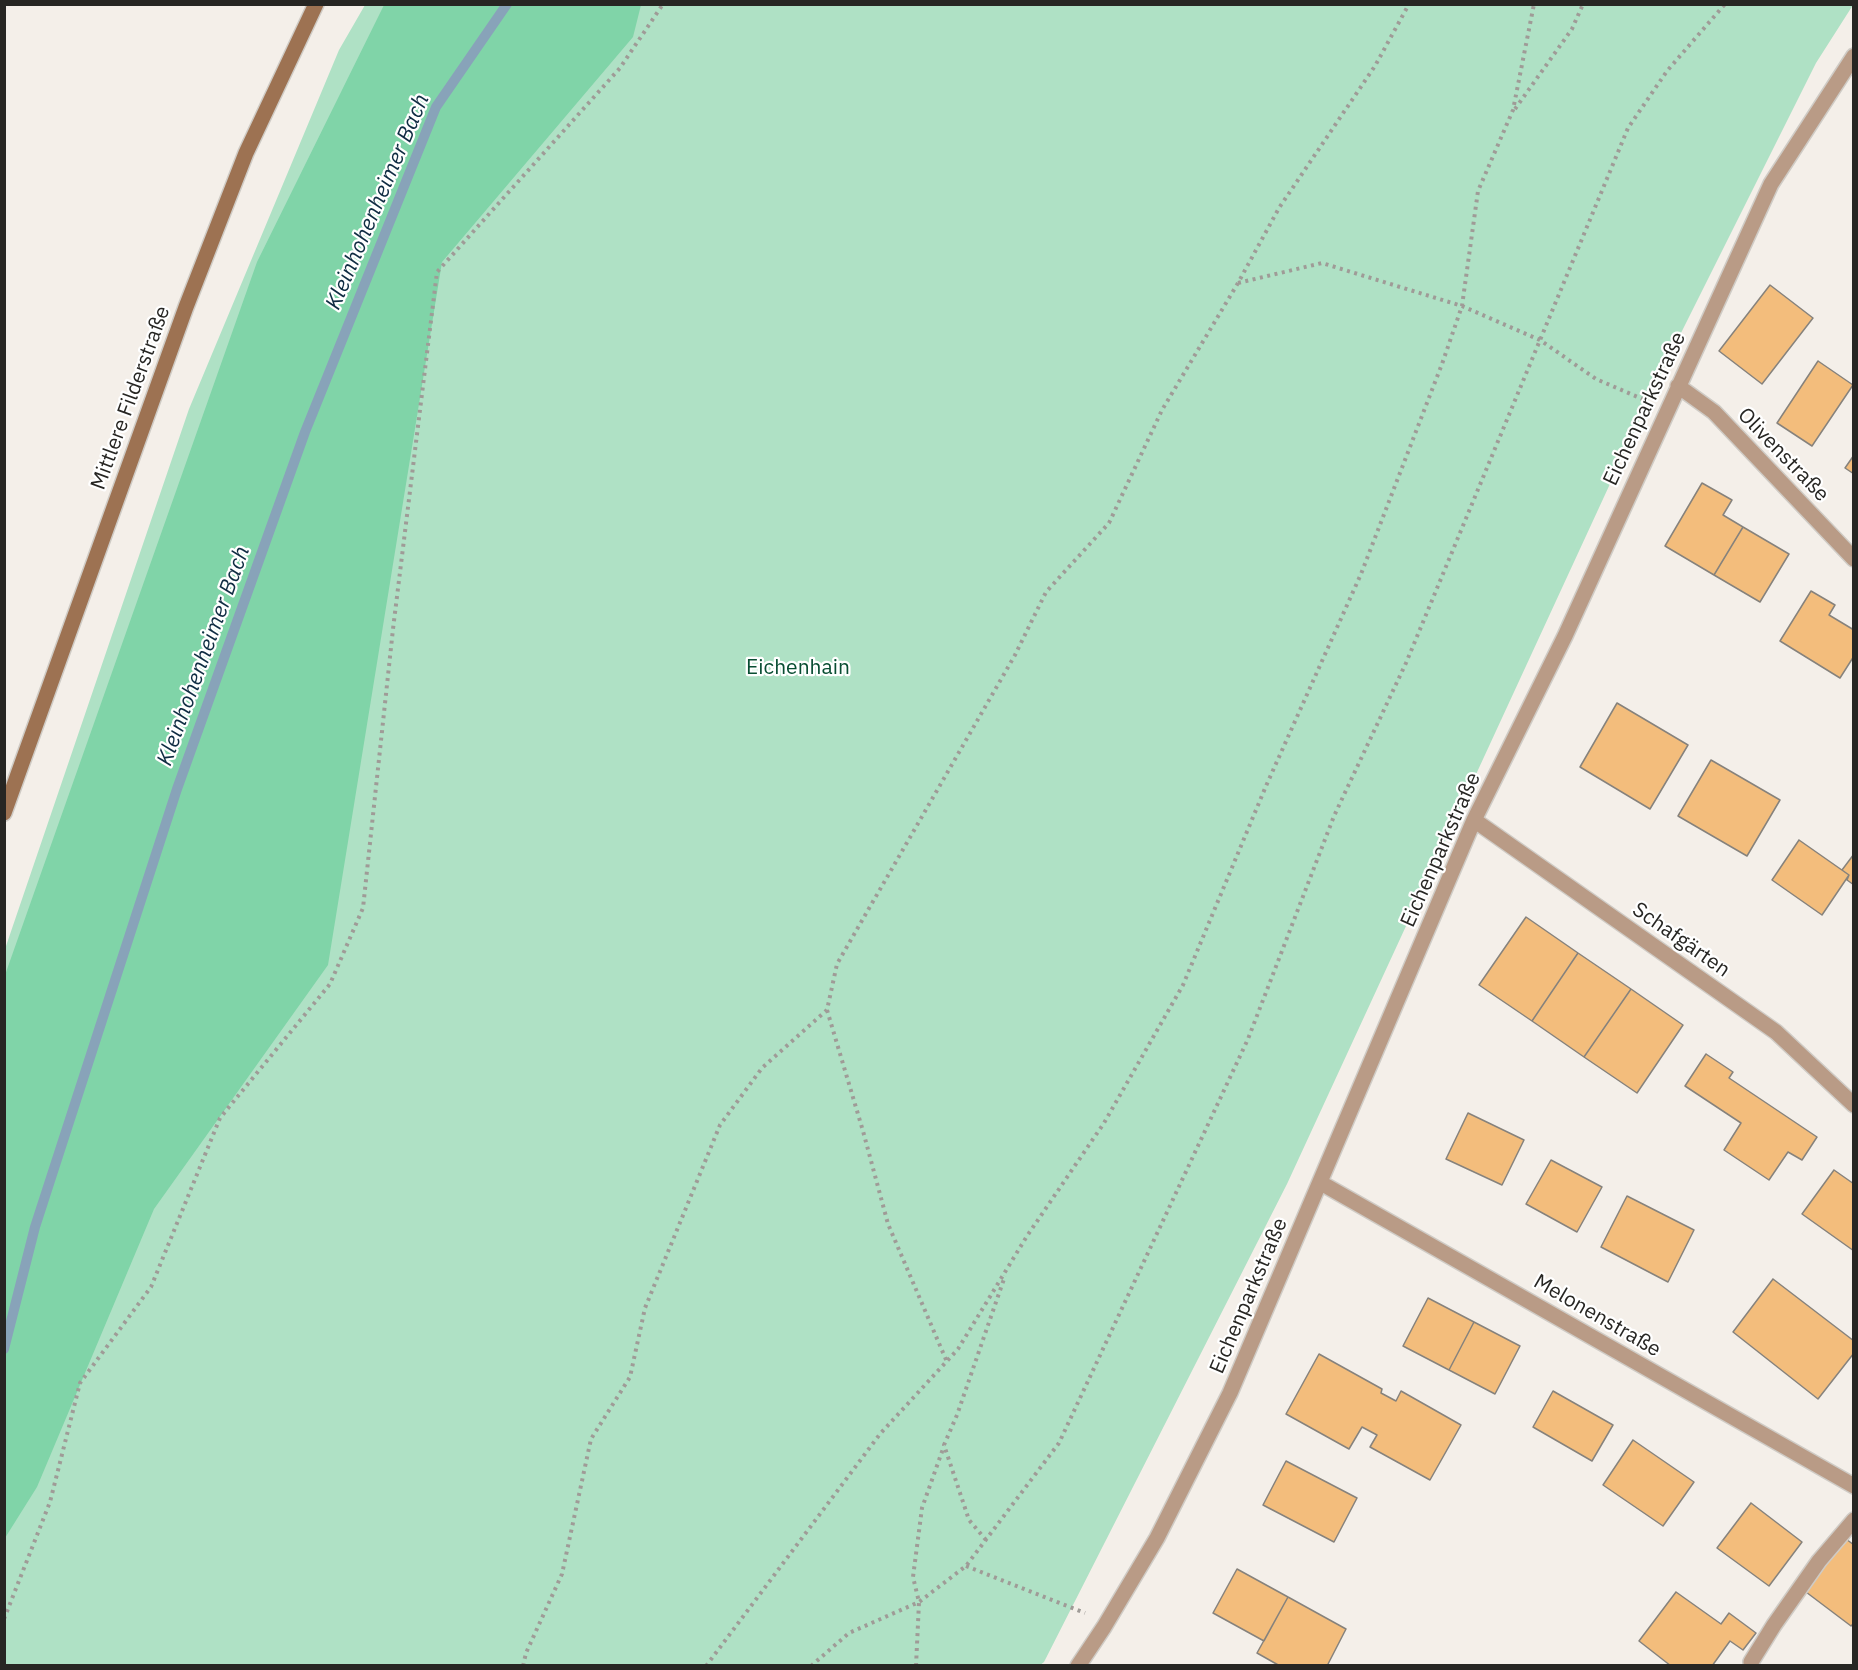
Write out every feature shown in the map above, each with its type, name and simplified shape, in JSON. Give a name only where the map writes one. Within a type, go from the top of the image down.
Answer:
[{"type":"main road","name":"Mittlere Filderstraße","points":[[4,813],[186,307],[246,153],[316,4]]},
{"type":"street","name":"Eichenparkstraße","points":[[1078,1665],[1104,1627],[1157,1538],[1230,1393],[1474,820],[1565,636],[1771,184],[1854,56]]},
{"type":"street","name":"Olivenstraße","points":[[1678,386],[1714,412],[1854,559]]},
{"type":"street","name":"Schafgärten","points":[[1474,820],[1776,1032],[1854,1106]]},
{"type":"street","name":"Melonenstraße","points":[[1320,1183],[1854,1486]]},
{"type":"street","points":[[1751,1662],[1774,1625],[1820,1561],[1854,1520]]},
{"type":"path","points":[[4,1619],[50,1502],[80,1383],[151,1287],[220,1118],[330,984],[363,908],[392,641],[437,272],[620,68],[663,4]]},
{"type":"path","points":[[947,1362],[888,1224],[827,1010],[837,963],[1015,655],[1046,592],[1109,523],[1162,410],[1238,283],[1279,208],[1375,66],[1409,4]]},
{"type":"path","points":[[706,1665],[880,1434],[958,1349],[1027,1236],[1104,1123],[1183,985],[1266,786],[1361,574],[1442,364],[1462,306],[1478,191],[1513,110],[1534,4]]},
{"type":"path","points":[[1513,110],[1572,29],[1584,4]]},
{"type":"path","points":[[811,1665],[849,1633],[919,1602],[966,1566],[1059,1443],[1248,1039],[1334,816],[1406,663],[1628,128],[1667,71],[1725,4]]},
{"type":"path","points":[[1238,283],[1322,263],[1462,306],[1540,340],[1596,379],[1636,395],[1666,412]]},
{"type":"path","points":[[523,1665],[526,1653],[562,1574],[591,1439],[630,1377],[645,1308],[720,1125],[762,1068],[827,1010]]},
{"type":"path","points":[[916,1665],[919,1602],[913,1577],[922,1508],[1007,1270]]},
{"type":"path","points":[[944,1445],[969,1520],[986,1540]]},
{"type":"path","points":[[966,1566],[1085,1613],[1104,1627]]},
{"type":"green space","name":"Eichenhain","points":[[365,5],[1853,5],[1816,63],[1663,369],[1287,1184],[1044,1662],[1039,1666],[5,1665],[5,949],[189,409],[339,50]]},
{"type":"green space","points":[[384,5],[641,5],[633,37],[442,262],[328,965],[154,1209],[37,1487],[5,1538],[5,975],[257,262]]},
{"type":"building","points":[[1770,285],[1813,318],[1762,384],[1719,351]]},
{"type":"building","points":[[1818,361],[1853,385],[1812,446],[1777,423]]},
{"type":"building","points":[[1854,455],[1854,474],[1845,468]]},
{"type":"building","points":[[1702,483],[1732,500],[1723,515],[1743,527],[1714,575],[1665,546]]},
{"type":"building","points":[[1743,527],[1789,554],[1760,602],[1714,575]]},
{"type":"building","points":[[1811,591],[1835,605],[1829,615],[1854,630],[1854,656],[1840,678],[1780,641]]},
{"type":"building","points":[[1617,703],[1688,745],[1650,809],[1580,767]]},
{"type":"building","points":[[1711,760],[1780,800],[1747,856],[1678,816]]},
{"type":"building","points":[[1799,840],[1849,875],[1822,915],[1772,880]]},
{"type":"building","points":[[1854,854],[1854,885],[1847,880],[1849,875],[1842,870]]},
{"type":"building","points":[[1526,917],[1578,953],[1532,1021],[1479,985]]},
{"type":"building","points":[[1578,953],[1631,989],[1584,1057],[1532,1021]]},
{"type":"building","points":[[1631,989],[1683,1025],[1637,1093],[1584,1057]]},
{"type":"building","points":[[1706,1054],[1733,1072],[1729,1078],[1817,1137],[1802,1160],[1788,1152],[1769,1180],[1724,1150],[1741,1123],[1685,1086]]},
{"type":"building","points":[[1468,1113],[1524,1140],[1502,1185],[1446,1159]]},
{"type":"building","points":[[1551,1160],[1602,1187],[1577,1232],[1526,1204]]},
{"type":"building","points":[[1834,1170],[1854,1184],[1854,1251],[1802,1214]]},
{"type":"building","points":[[1627,1196],[1694,1230],[1668,1282],[1601,1247]]},
{"type":"building","points":[[1773,1279],[1854,1341],[1854,1353],[1818,1399],[1733,1332]]},
{"type":"building","points":[[1428,1298],[1474,1322],[1449,1370],[1403,1346]]},
{"type":"building","points":[[1474,1322],[1520,1346],[1495,1394],[1449,1370]]},
{"type":"building","points":[[1319,1354],[1382,1389],[1381,1393],[1396,1401],[1401,1391],[1461,1425],[1430,1480],[1370,1447],[1377,1435],[1362,1427],[1349,1449],[1286,1414]]},
{"type":"building","points":[[1553,1391],[1613,1425],[1592,1461],[1533,1427]]},
{"type":"building","points":[[1633,1440],[1694,1482],[1663,1526],[1603,1485]]},
{"type":"building","points":[[1286,1461],[1357,1498],[1334,1542],[1263,1505]]},
{"type":"building","points":[[1751,1503],[1802,1542],[1769,1586],[1717,1548]]},
{"type":"building","points":[[1842,1536],[1854,1545],[1854,1623],[1851,1626],[1802,1589]]},
{"type":"building","points":[[1237,1569],[1288,1597],[1264,1641],[1213,1613]]},
{"type":"building","points":[[1676,1592],[1721,1624],[1729,1613],[1756,1633],[1743,1650],[1730,1641],[1712,1666],[1671,1666],[1639,1641]]},
{"type":"building","points":[[1288,1597],[1346,1629],[1327,1666],[1280,1666],[1257,1653]]},
{"type":"waterway","name":"Kleinhohenheimer Bach","points":[[4,1349],[35,1227],[177,789],[305,432],[436,107],[507,4]]}]
